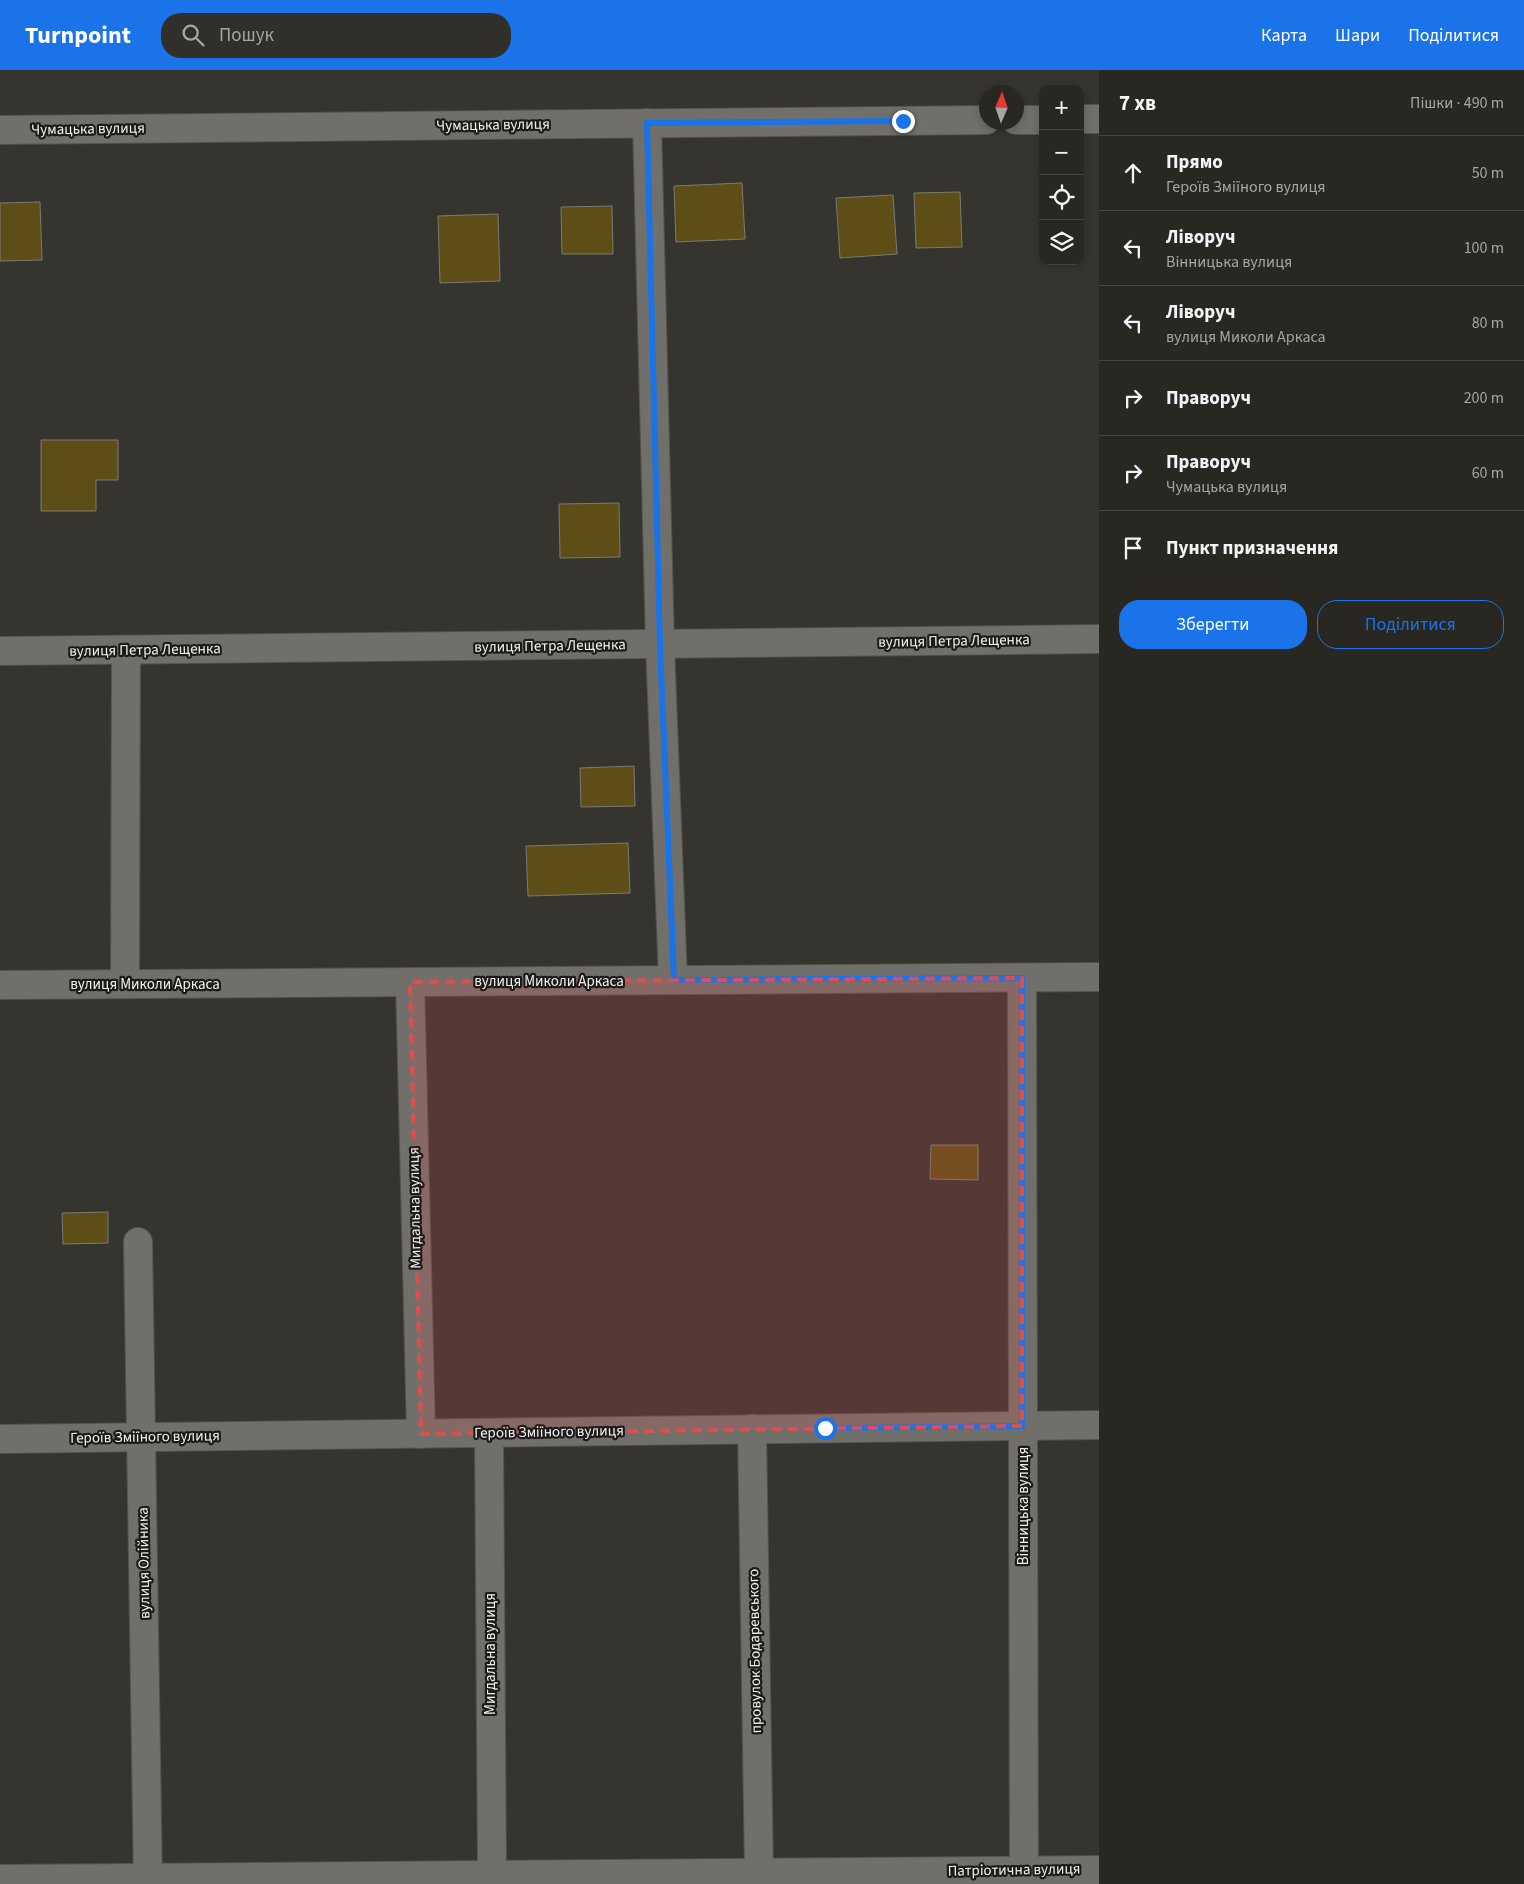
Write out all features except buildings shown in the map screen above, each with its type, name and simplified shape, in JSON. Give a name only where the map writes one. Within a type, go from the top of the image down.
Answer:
[{"type":"street","points":[[1084,119],[1099,119]]},
{"type":"street","name":"Чумацька вулиця","points":[[0,130],[979,120]]},
{"type":"street","points":[[1024,120],[1039,120]]},
{"type":"street","points":[[647,123],[660,645],[674,980]]},
{"type":"street","name":"вулиця Петра Лещенка","points":[[0,652],[1099,639]]},
{"type":"street","points":[[124,984],[126,650]]},
{"type":"street","name":"Вінницька вулиця","points":[[1022,978],[1024,1877]]},
{"type":"street","name":"вулиця Миколи Аркаса","points":[[0,984],[1099,978]]},
{"type":"street","name":"Мигдальна вулиця","points":[[410,982],[421,1434]]},
{"type":"street","name":"вулиця Олійника","points":[[138,1242],[148,1881]]},
{"type":"street","name":"Героїв Зміїного вулиця","points":[[0,1439],[1099,1425]]},
{"type":"street","name":"провулок Бодаревського","points":[[752,1429],[759,1872]]},
{"type":"street","name":"Мигдальна вулиця","points":[[489,1433],[492,1875]]},
{"type":"street","name":"Патріотична вулиця","points":[[0,1879],[148,1881],[429,1880],[492,1875],[715,1878],[759,1872],[1024,1877],[1099,1870]]},
{"type":"highlighted area","points":[[1022,978],[1022,1426],[421,1434],[410,982]]},
{"type":"route","points":[[825,1428],[1022,1426],[1022,978],[674,980],[660,645],[647,123],[903,121]]}]
